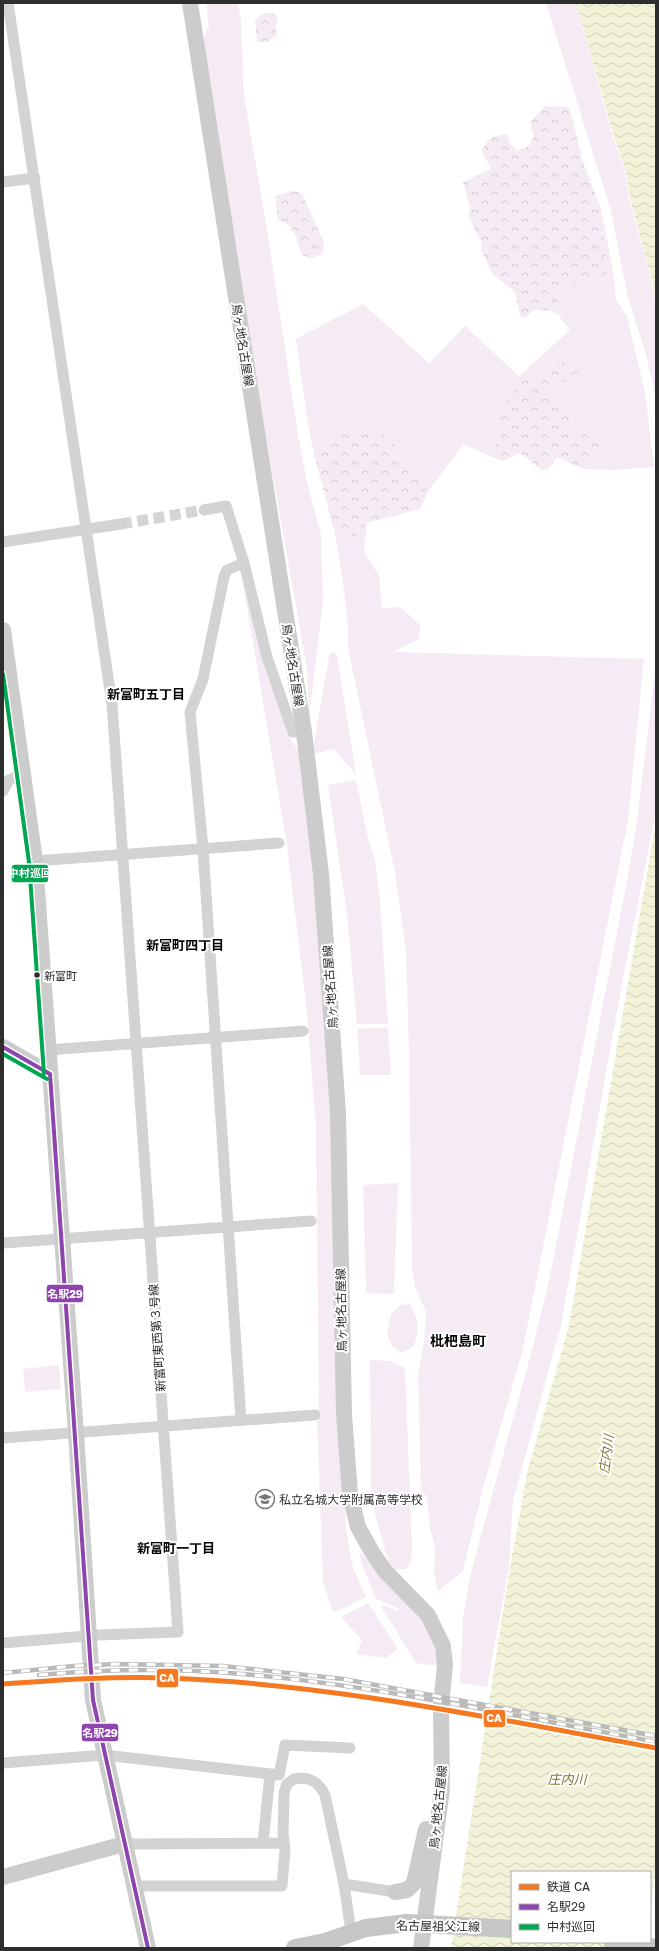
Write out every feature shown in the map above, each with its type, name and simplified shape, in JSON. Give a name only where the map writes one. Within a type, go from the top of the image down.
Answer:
[{"type":"main road","name":"鳥ヶ地名古屋線","points":[[190,3],[304,732],[321,874],[338,1113],[344,1414],[350,1494],[358,1527],[372,1552],[385,1571],[428,1615],[444,1646],[446,1665],[441,1706],[442,1789],[437,1815],[421,1948]]},
{"type":"main road","points":[[3,630],[8,702],[24,773],[35,861],[76,1433],[93,1700],[148,1948]]},
{"type":"main road","points":[[3,1047],[50,1074]]},
{"type":"main road","points":[[395,1892],[407,1890],[414,1883],[426,1828],[437,1815]]},
{"type":"main road","points":[[3,1877],[124,1844]]},
{"type":"main road","name":"名古屋祖父江線","points":[[295,1948],[325,1945],[351,1932],[366,1928],[407,1923],[511,1929]]},
{"type":"main road","points":[[621,1943],[656,1948]]},
{"type":"street","name":"新富町東西第３号線","points":[[8,3],[112,704],[178,1632],[89,1636]]},
{"type":"street","points":[[184,3],[193,25]]},
{"type":"street","points":[[3,182],[35,178]]},
{"type":"street","points":[[204,510],[226,506],[244,563],[267,657],[293,732],[304,732]]},
{"type":"street","points":[[3,542],[121,524]]},
{"type":"street","points":[[241,1420],[217,1038],[203,849],[190,712],[203,679],[224,577],[227,570],[244,563]]},
{"type":"street","points":[[3,791],[6,780],[24,773]]},
{"type":"street","points":[[35,861],[279,843]]},
{"type":"street","points":[[48,1050],[303,1031]]},
{"type":"street","points":[[3,1243],[311,1221]]},
{"type":"street","points":[[3,1438],[314,1415]]},
{"type":"street","points":[[3,1643],[89,1636]]},
{"type":"street","points":[[3,1763],[104,1755],[279,1775],[285,1744],[350,1748]]},
{"type":"street","points":[[263,1843],[270,1774]]},
{"type":"street","points":[[134,1886],[282,1886],[285,1850],[283,1843],[284,1793],[288,1784],[294,1779],[311,1779],[320,1785],[325,1795],[344,1884],[351,1932]]},
{"type":"street","points":[[124,1844],[283,1843]]},
{"type":"street","points":[[344,1884],[395,1892]]},
{"type":"green space","points":[[207,3],[238,3],[241,19],[244,96],[267,229],[298,435],[307,482],[321,535],[323,600],[309,719],[307,669],[263,420],[203,40],[209,26]]},
{"type":"green space","points":[[546,3],[576,3],[613,138],[625,169],[629,199],[654,289],[656,308],[656,400],[647,358],[627,294],[611,211]]},
{"type":"green space","points":[[263,13],[271,13],[278,16],[276,26],[277,36],[267,42],[257,42],[255,20]]},
{"type":"green space","points":[[544,106],[569,107],[583,162],[601,209],[607,270],[604,280],[595,279],[566,284],[557,303],[561,311],[559,316],[551,311],[534,310],[525,318],[520,316],[515,292],[493,274],[481,251],[481,242],[468,215],[470,209],[463,182],[491,169],[482,151],[491,138],[507,134],[510,143],[517,151],[529,146],[534,137],[530,123]]},
{"type":"green space","points":[[291,191],[302,193],[324,243],[322,254],[311,258],[302,255],[292,229],[284,222],[278,220],[275,196]]},
{"type":"green space","points":[[601,209],[613,270],[616,300],[627,316],[645,392],[654,467],[613,470],[582,469],[604,441],[575,438],[569,432],[572,425],[569,405],[548,394],[553,384],[568,382],[555,364],[539,377],[527,377],[496,411],[499,432],[492,457],[463,444],[428,492],[417,475],[394,458],[365,431],[358,433],[347,431],[326,450],[314,454],[308,425],[296,339],[363,304],[429,363],[465,326],[519,376],[570,330],[559,316],[561,311],[557,303],[566,284],[595,279],[604,280],[607,270]]},
{"type":"green space","points":[[564,363],[578,372],[575,380],[553,384],[549,394],[569,405],[572,425],[569,432],[575,438],[586,431],[597,434],[604,441],[591,459],[582,469],[557,457],[548,470],[541,470],[520,453],[504,461],[492,457],[499,432],[496,411],[527,377],[539,375],[558,364]]},
{"type":"green space","points":[[340,428],[357,433],[375,431],[383,434],[390,440],[396,447],[399,455],[394,458],[417,475],[428,492],[420,509],[367,523],[353,538],[335,534],[314,454],[325,450],[332,445]]},
{"type":"green space","points":[[367,523],[364,551],[379,576],[382,608],[400,607],[420,625],[419,639],[393,652],[644,659],[628,820],[522,1353],[483,1488],[463,1571],[438,1591],[434,1573],[435,1548],[430,1528],[427,1497],[421,1490],[418,1374],[424,1343],[426,1312],[415,1287],[412,1267],[406,951],[395,873],[348,648],[346,605],[335,534],[353,538]]},
{"type":"green space","points":[[242,578],[264,658],[291,740],[299,751],[312,839],[332,1115],[346,1530],[353,1568],[366,1597],[336,1612],[332,1609],[323,1581],[317,1420],[319,1408],[316,1128],[307,1012],[286,838]]},
{"type":"green space","points":[[330,652],[337,654],[356,775],[334,749],[314,754],[317,724]]},
{"type":"green space","points":[[656,665],[656,812],[621,989],[561,1325],[513,1501],[509,1567],[487,1687],[460,1683],[463,1617],[471,1572],[533,1346],[549,1281],[626,886],[637,821]]},
{"type":"green space","points":[[356,780],[367,834],[375,860],[380,900],[388,1024],[357,1024],[347,914],[328,785]]},
{"type":"green space","points":[[388,1027],[391,1075],[360,1075],[357,1029]]},
{"type":"green space","points":[[398,1183],[394,1294],[366,1293],[363,1185]]},
{"type":"green space","points":[[410,1304],[417,1320],[418,1329],[414,1346],[402,1353],[392,1346],[387,1334],[391,1314],[401,1305]]},
{"type":"green space","points":[[370,1360],[391,1361],[405,1368],[412,1545],[411,1561],[406,1569],[392,1569],[385,1551],[371,1499]]},
{"type":"green space","points":[[59,1365],[61,1389],[25,1392],[23,1369]]},
{"type":"green space","points":[[359,1551],[421,1617],[432,1637],[439,1666],[416,1663],[380,1605],[396,1611],[399,1609],[376,1599],[362,1565]]},
{"type":"green space","points":[[368,1603],[398,1649],[386,1658],[356,1654],[362,1640],[341,1617]]},
{"type":"water","points":[[576,3],[656,3],[656,307],[654,288],[630,199],[626,170],[614,137]]},
{"type":"water","name":"庄内川","points":[[656,821],[656,1860],[651,1911],[651,1871],[511,1871],[511,1943],[644,1943],[643,1948],[451,1948],[510,1567],[528,1469],[569,1326]]},
{"type":"tunnel","points":[[121,524],[204,510]]},
{"type":"railway","points":[[3,1673],[74,1666],[116,1664],[223,1666],[343,1679],[656,1736]]},
{"type":"railway","points":[[39,1675],[115,1670],[166,1670],[217,1672],[294,1679],[450,1703],[656,1742]]},
{"type":"rail line","name":"CA","points":[[3,1684],[86,1679],[168,1678],[291,1687],[414,1704],[656,1748]]},
{"type":"transit line","name":"中村巡回","points":[[3,674],[29,862],[44,1074]]},
{"type":"transit line","name":"名駅29","points":[[3,1047],[50,1074]]},
{"type":"transit line","name":"中村巡回","points":[[3,1054],[47,1079]]},
{"type":"transit line","name":"名駅29","points":[[50,1074],[93,1700],[148,1948]]},
{"type":"place","name":"新富町","points":[[37,975]]},
{"type":"place","name":"私立名城大学附属高等学校","points":[[265,1499]]},
{"type":"district","name":"新富町五丁目","points":[[146,694]]},
{"type":"district","name":"新富町四丁目","points":[[185,945]]},
{"type":"district","name":"枇杷島町","points":[[458,1340]]},
{"type":"district","name":"新富町一丁目","points":[[176,1548]]}]
